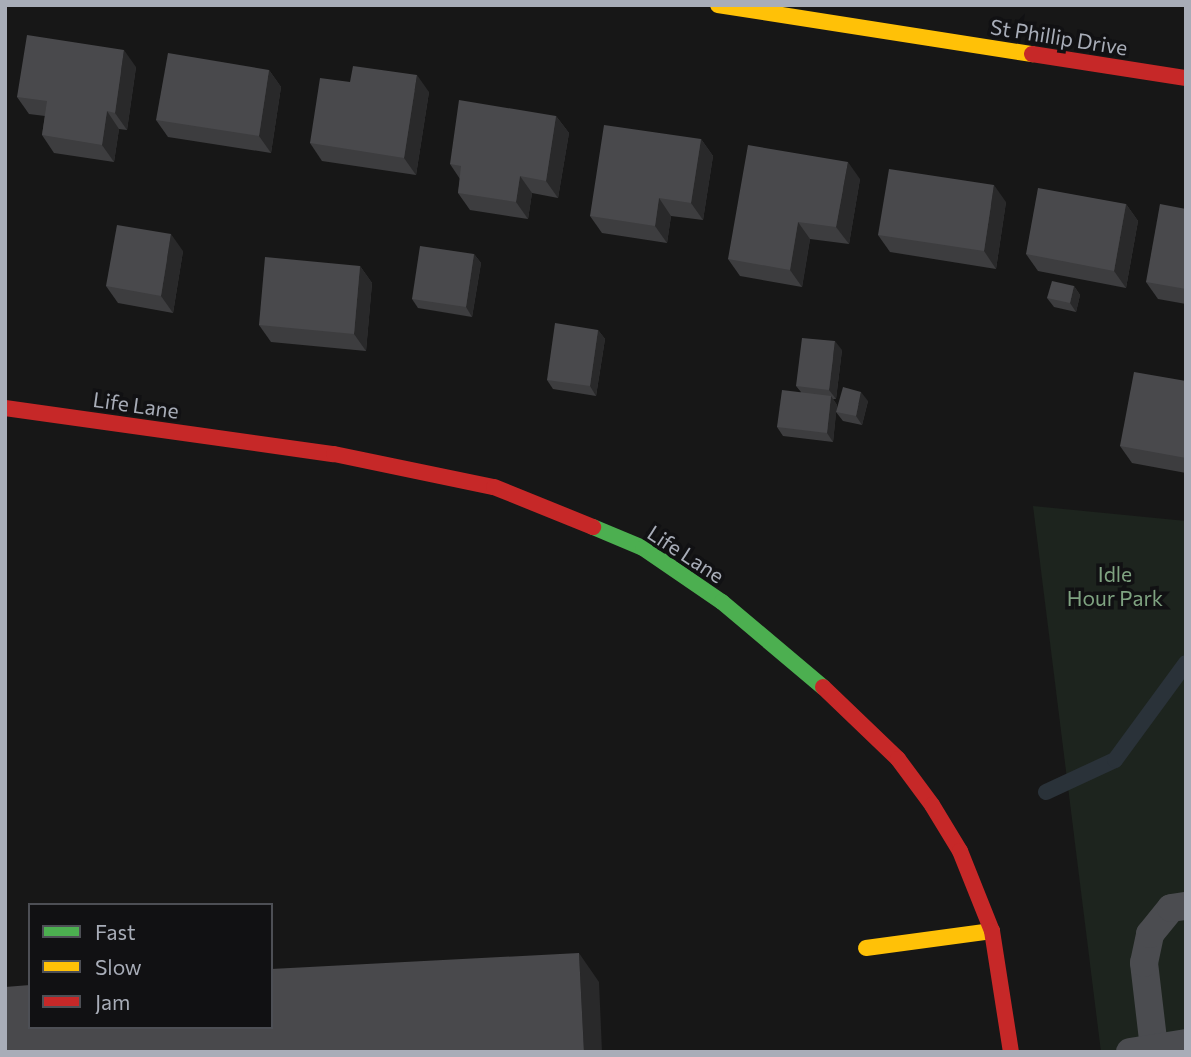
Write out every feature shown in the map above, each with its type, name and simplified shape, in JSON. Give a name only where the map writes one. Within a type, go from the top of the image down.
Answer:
[{"type":"street","name":"St Phillip Drive","points":[[718,5],[1186,78]]},
{"type":"street","name":"Life Lane","points":[[5,408],[334,454],[494,487],[643,548],[722,603],[795,661],[898,759],[960,850],[992,931],[1011,1052]]},
{"type":"street","points":[[866,948],[992,931]]},
{"type":"lane","points":[[1186,906],[1171,908],[1150,934],[1144,963],[1142,1050],[1186,1043]]},
{"type":"green space","name":"Idle Hour Park","points":[[1033,506],[1186,521],[1186,1052],[1101,1052]]},
{"type":"building","points":[[27,35],[124,50],[115,113],[107,111],[102,145],[42,135],[47,101],[17,97]]},
{"type":"building","points":[[168,53],[269,70],[259,136],[156,120]]},
{"type":"building","points":[[353,66],[417,75],[404,158],[310,143],[320,78],[350,82]]},
{"type":"building","points":[[459,100],[556,116],[546,181],[520,176],[516,202],[458,193],[461,166],[450,164]]},
{"type":"building","points":[[604,125],[701,139],[691,203],[659,198],[655,226],[590,216]]},
{"type":"building","points":[[748,145],[848,162],[836,227],[798,222],[790,270],[728,259]]},
{"type":"building","points":[[889,169],[994,185],[984,251],[878,235]]},
{"type":"building","points":[[1038,188],[1126,204],[1114,271],[1026,254]]},
{"type":"building","points":[[1160,204],[1186,209],[1186,289],[1146,282]]},
{"type":"building","points":[[117,225],[171,234],[161,296],[106,286]]},
{"type":"building","points":[[420,246],[474,254],[466,307],[412,299]]},
{"type":"building","points":[[265,257],[360,266],[354,334],[259,325]]},
{"type":"building","points":[[1052,281],[1074,286],[1070,303],[1047,298]]},
{"type":"building","points":[[555,323],[598,330],[590,386],[547,380]]},
{"type":"building","points":[[802,338],[835,341],[829,390],[796,386]]},
{"type":"building","points":[[1134,372],[1186,381],[1186,458],[1120,446]]},
{"type":"building","points":[[843,387],[861,392],[856,416],[836,412]]},
{"type":"building","points":[[782,390],[831,396],[827,433],[777,427]]},
{"type":"building","points":[[579,953],[584,1052],[5,1052],[5,987],[28,985],[28,1029],[273,1029],[273,969]]},
{"type":"waterway","points":[[1046,792],[1115,760],[1186,663]]},
{"type":"traffic: fast","points":[[593,527],[643,548],[722,602],[823,687]]},
{"type":"traffic: slow","points":[[718,5],[1032,54]]},
{"type":"traffic: slow","points":[[866,948],[992,931]]},
{"type":"traffic: jam","points":[[1032,54],[1186,78]]},
{"type":"traffic: jam","points":[[5,408],[334,454],[494,487],[593,527]]},
{"type":"traffic: jam","points":[[823,687],[898,759],[932,805],[960,851],[992,931],[1011,1052]]}]
